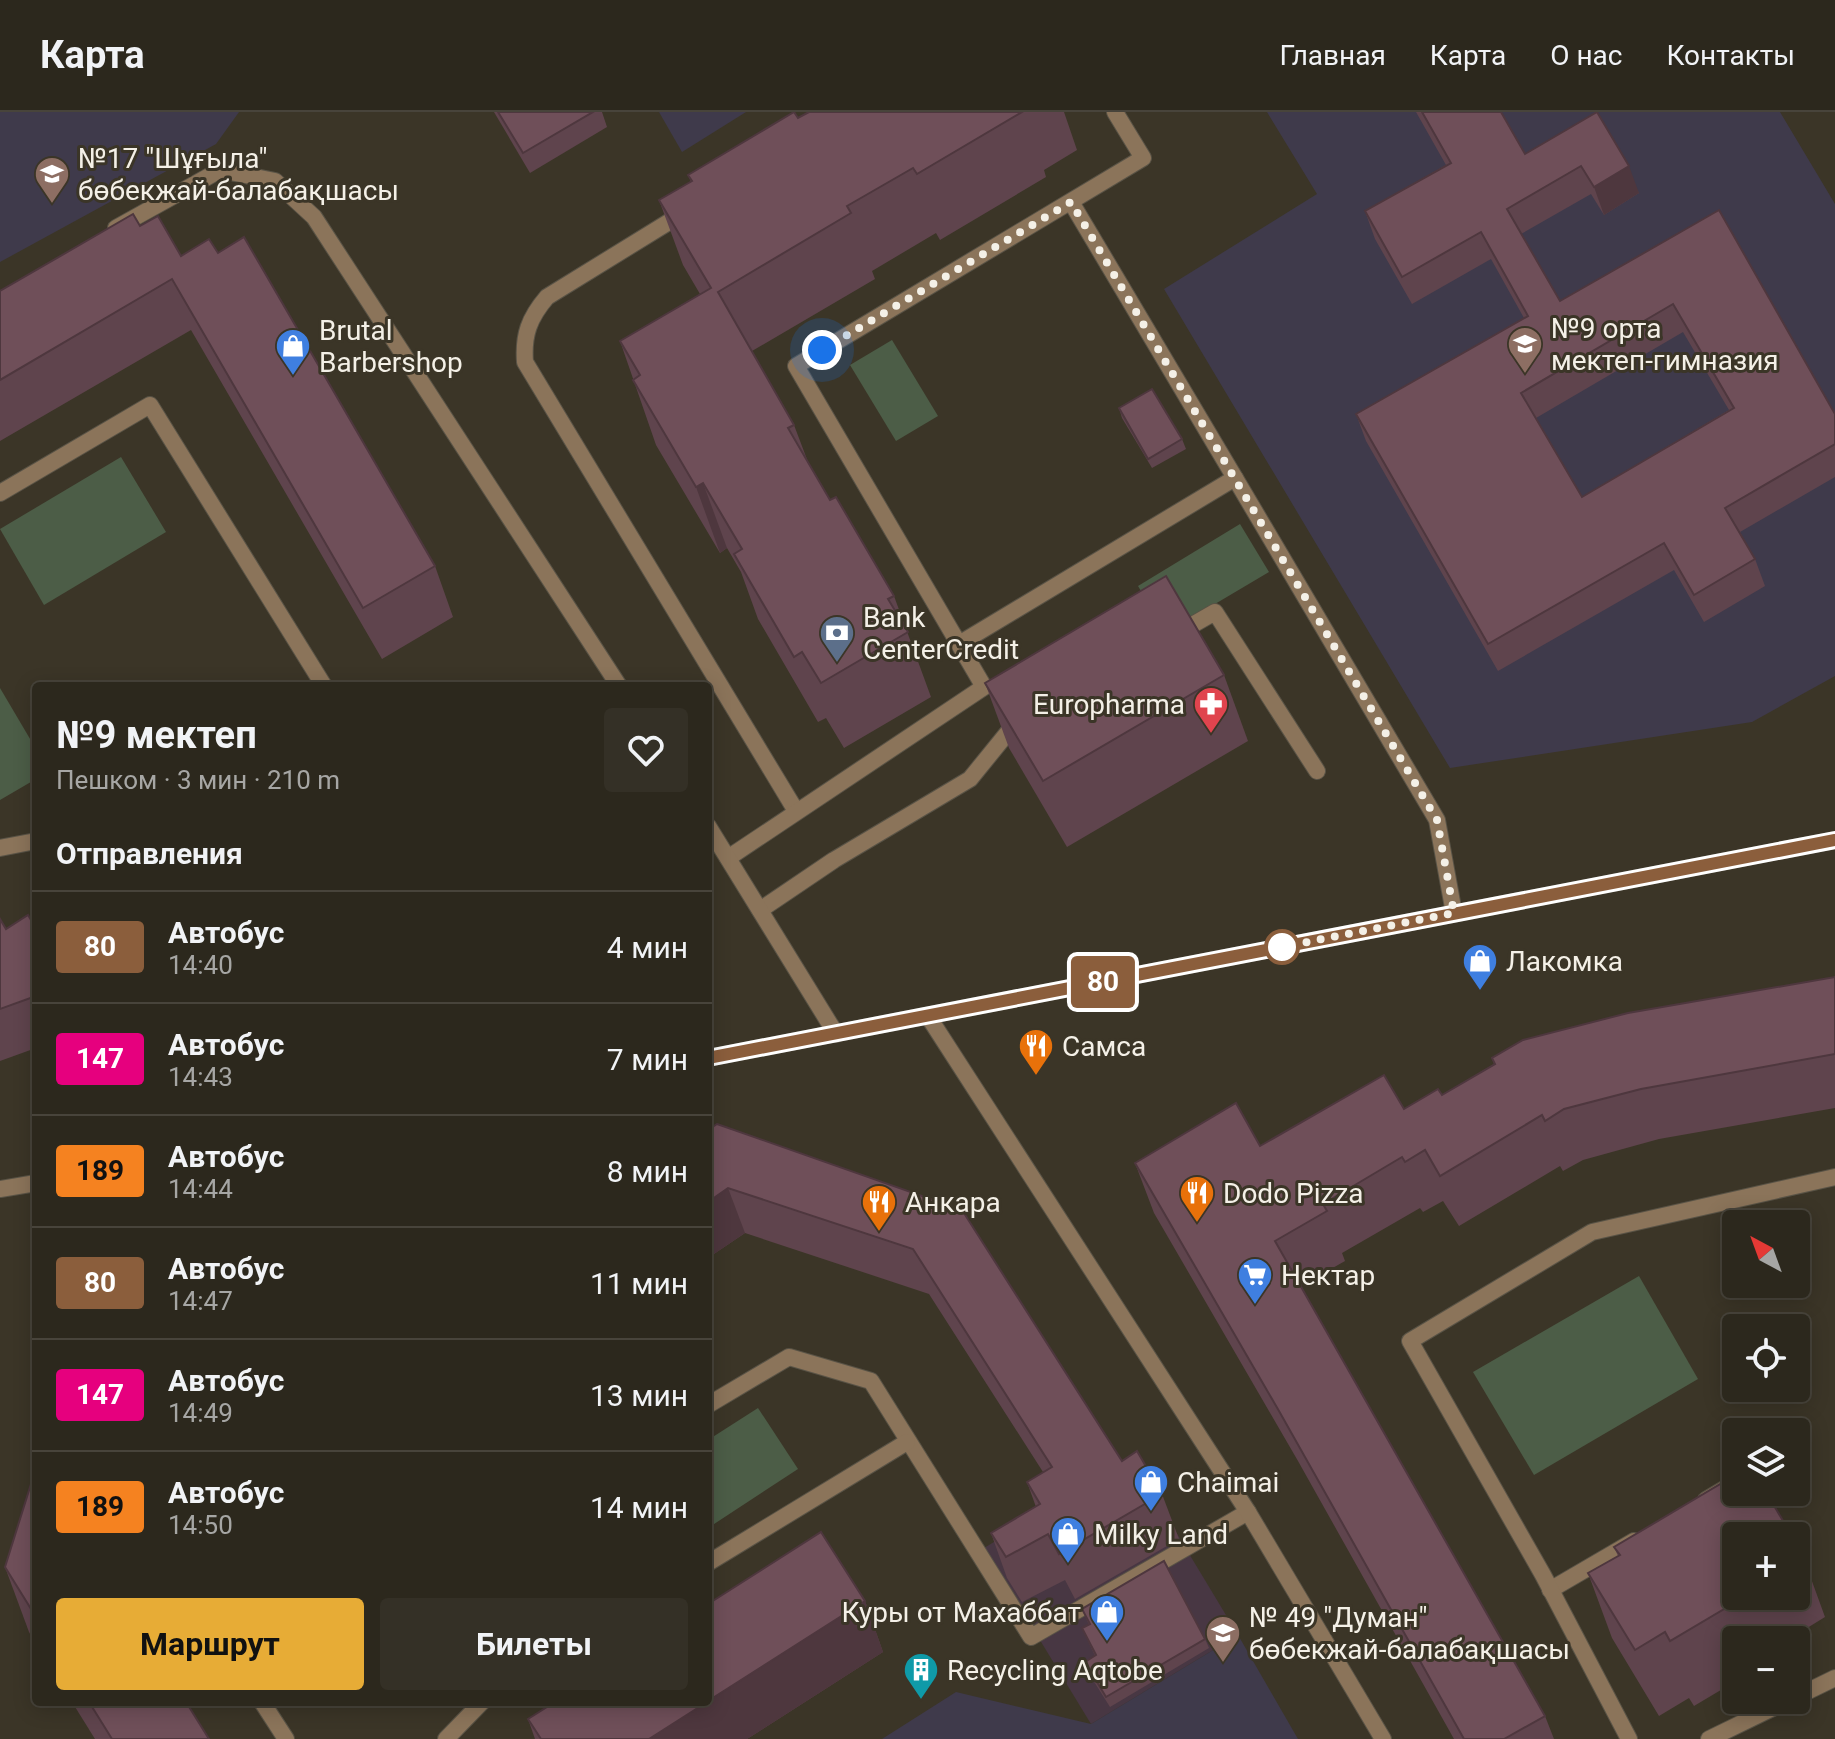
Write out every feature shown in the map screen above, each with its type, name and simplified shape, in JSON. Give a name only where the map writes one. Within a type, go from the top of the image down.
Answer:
[{"type":"street","points":[[728,858],[984,687],[796,366],[1143,158],[1115,112]]},
{"type":"street","points":[[96,240],[220,170],[275,181],[314,217],[616,682]]},
{"type":"street","points":[[703,200],[547,297],[532,314],[524,340],[525,362],[796,811]]},
{"type":"street","points":[[1071,202],[1437,820],[1454,913]]},
{"type":"street","points":[[0,493],[150,405],[322,682]]},
{"type":"street","points":[[959,644],[1235,478]]},
{"type":"street","points":[[1160,644],[1215,612],[1317,771]]},
{"type":"street","points":[[760,910],[834,860],[970,779],[1009,731],[1036,715]]},
{"type":"street","points":[[712,832],[836,1034]]},
{"type":"street","points":[[712,1057],[1835,840]]},
{"type":"street","points":[[0,848],[32,842]]},
{"type":"street","points":[[928,1016],[1248,1512],[1383,1739]]},
{"type":"street","points":[[1629,1739],[1550,1590],[1410,1341],[1592,1232],[1835,1177]]},
{"type":"street","points":[[0,1189],[32,1184]]},
{"type":"street","points":[[712,1403],[789,1357],[871,1381],[1031,1637],[1248,1512]]},
{"type":"street","points":[[712,1561],[907,1442]]},
{"type":"street","points":[[1696,1505],[1722,1490]]},
{"type":"street","points":[[1550,1590],[1643,1536]]},
{"type":"street","points":[[1810,1690],[1835,1678]]},
{"type":"street","points":[[265,1706],[286,1739]]},
{"type":"street","points":[[446,1739],[478,1706]]},
{"type":"street","points":[[1709,1739],[1760,1714]]},
{"type":"shaded area","name":"№17 \"Шұғыла\" бөбекжай-балабақшасы","points":[[0,112],[239,112],[216,144],[0,262]]},
{"type":"shaded area","points":[[659,112],[746,112],[682,152]]},
{"type":"shaded area","name":"№9 орта мектеп-гимназия","points":[[1267,112],[1780,112],[1835,204],[1835,676],[1752,722],[1450,768],[1164,289],[1317,194]]},
{"type":"shaded area","points":[[1132,1459],[1238,1635],[1091,1724],[984,1548]]},
{"type":"shaded area","name":"№ 49 \"Думан\" бөбекжай-балабақшасы","points":[[1238,1635],[1298,1739],[882,1739],[956,1692],[1091,1724]]},
{"type":"green space","points":[[892,340],[938,416],[896,441],[850,365]]},
{"type":"green space","points":[[121,457],[166,532],[44,605],[0,529]]},
{"type":"green space","points":[[1240,524],[1269,572],[1166,633],[1138,586]]},
{"type":"green space","points":[[0,688],[32,742],[32,781],[0,800]]},
{"type":"green space","points":[[1639,1276],[1698,1379],[1534,1475],[1473,1372]]},
{"type":"green space","points":[[758,1408],[798,1469],[712,1525],[712,1437]]},
{"type":"building","points":[[498,112],[593,112],[523,153]]},
{"type":"building","points":[[794,112],[798,118],[809,112],[1022,112],[917,174],[913,168],[847,206],[851,213],[718,292],[794,425],[788,428],[830,500],[836,497],[894,596],[888,599],[908,632],[821,683],[802,652],[794,657],[734,554],[742,549],[703,483],[696,487],[633,380],[640,375],[620,341],[711,288],[659,200],[692,181],[688,175]]},
{"type":"building","points":[[1422,112],[1501,112],[1525,154],[1597,112],[1629,166],[1594,187],[1581,166],[1507,209],[1560,301],[1719,210],[1835,414],[1835,444],[1725,508],[1755,559],[1694,595],[1664,543],[1488,644],[1356,414],[1528,316],[1481,232],[1402,277],[1365,211],[1451,163]],"holes":[[[1673,304],[1734,408],[1582,497],[1521,393]]]},
{"type":"building","points":[[133,214],[140,226],[158,216],[181,256],[209,239],[218,253],[244,237],[435,566],[363,608],[172,279],[0,380],[0,291]]},
{"type":"building","points":[[1152,389],[1182,439],[1148,459],[1119,408]]},
{"type":"building","points":[[1166,576],[1224,675],[1043,781],[985,683]]},
{"type":"building","points":[[28,915],[32,919],[32,997],[0,1009],[0,919],[6,929]]},
{"type":"building","points":[[1835,977],[1835,1054],[1641,1089],[1564,1109],[1545,1121],[1542,1115],[1440,1176],[1425,1150],[1405,1162],[1402,1157],[1323,1204],[1327,1211],[1275,1241],[1545,1716],[1504,1739],[1464,1739],[1135,1163],[1236,1103],[1260,1146],[1384,1075],[1404,1109],[1438,1089],[1442,1095],[1495,1064],[1492,1058],[1523,1040],[1628,1013]]},
{"type":"building","points":[[717,1124],[962,1210],[1122,1461],[1137,1451],[1162,1494],[1059,1554],[1048,1534],[1006,1557],[991,1533],[1040,1504],[1027,1482],[1052,1467],[913,1249],[728,1188],[712,1199],[712,1127]]},
{"type":"building","points":[[32,1481],[32,1611],[5,1567]]},
{"type":"building","points":[[1722,1483],[1722,1506],[1774,1506],[1784,1522],[1722,1522],[1722,1610],[1670,1641],[1665,1632],[1635,1650],[1588,1573],[1620,1555],[1614,1547]]},
{"type":"building","points":[[821,1532],[865,1601],[712,1698],[712,1601]]},
{"type":"building","points":[[1164,1561],[1205,1639],[1106,1697],[1085,1662],[1096,1655],[1082,1628],[1090,1624],[1082,1609]]},
{"type":"building","points":[[91,1706],[188,1706],[209,1739],[112,1739]]},
{"type":"building","points":[[549,1706],[701,1706],[649,1739],[541,1739],[528,1719]]},
{"type":"bus line","name":"80","points":[[712,1057],[1835,840]]},
{"type":"place","name":"№17 \"Шұғыла\" бөбекжай-балабақшасы","points":[[52,205]]},
{"type":"place","name":"№9 орта мектеп-гимназия","points":[[1525,375]]},
{"type":"place","name":"Brutal Barbershop","points":[[293,377]]},
{"type":"place","name":"Bank CenterCredit","points":[[837,664]]},
{"type":"place","name":"Europharma","points":[[1211,735]]},
{"type":"place","name":"Лакомка","points":[[1480,992]]},
{"type":"place","name":"Самса","points":[[1036,1077]]},
{"type":"place","name":"Dodo Pizza","points":[[1197,1224]]},
{"type":"place","name":"Анкара","points":[[879,1233]]},
{"type":"place","name":"Нектар","points":[[1255,1306]]},
{"type":"place","name":"Chaimai","points":[[1151,1513]]},
{"type":"place","name":"Milky Land","points":[[1068,1565]]},
{"type":"place","name":"Куры от Махаббат","points":[[1107,1643]]},
{"type":"place","name":"№ 49 \"Думан\" бөбекжай-балабақшасы","points":[[1223,1664]]},
{"type":"place","name":"Recycling Aqtobe","points":[[921,1701]]},
{"type":"route","points":[[822,350],[1071,202],[1437,820],[1454,913],[1282,947]]}]
